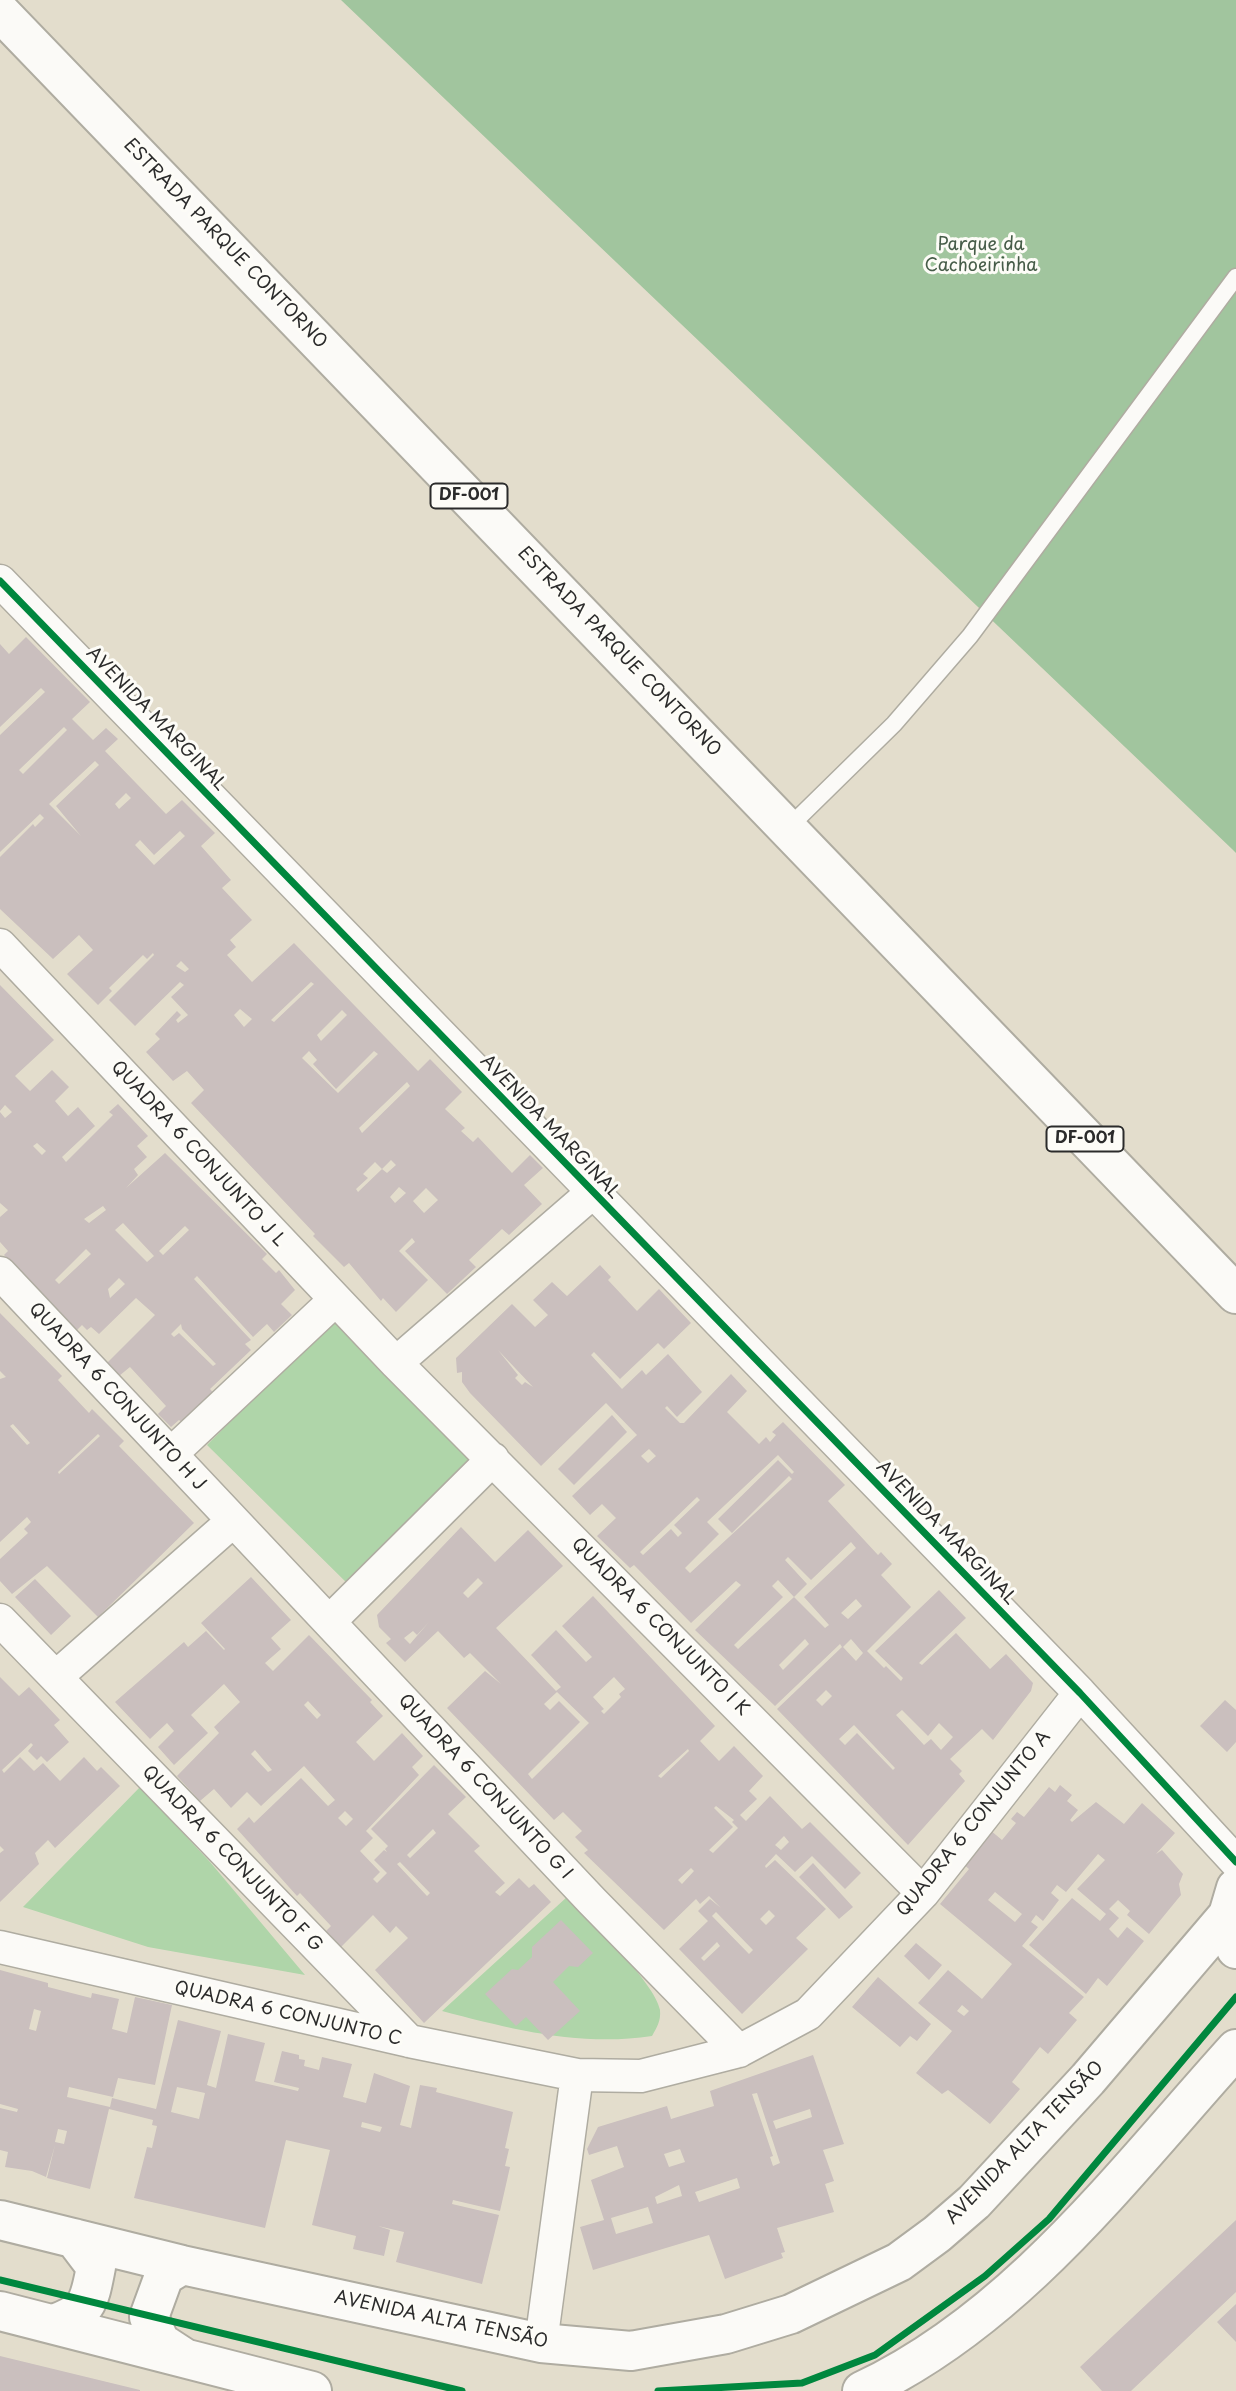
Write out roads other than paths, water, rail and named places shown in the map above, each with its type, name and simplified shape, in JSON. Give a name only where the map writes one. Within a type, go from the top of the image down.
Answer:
[{"type":"street","name":"ESTRADA PARQUE CONTORNO","points":[[0,12],[789,827],[934,983],[1236,1294]]},
{"type":"street","name":"AVENIDA MARGINAL","points":[[0,581],[1080,1693],[1236,1862]]},
{"type":"street","name":"QUADRA 6 CONJUNTO J L","points":[[0,945],[396,1363]]},
{"type":"street","points":[[396,1363],[592,1192]]},
{"type":"street","name":"QUADRA 6 CONJUNTO H J","points":[[0,1273],[233,1521]]},
{"type":"street","points":[[171,1454],[335,1300]]},
{"type":"street","name":"QUADRA 6 CONJUNTO I K","points":[[396,1363],[923,1893]]},
{"type":"street","points":[[329,1622],[493,1459]]},
{"type":"street","points":[[56,1677],[233,1521]]},
{"type":"street","name":"QUADRA 6 CONJUNTO G I","points":[[233,1521],[592,1901],[739,2051]]},
{"type":"street","name":"QUADRA 6 CONJUNTO F G","points":[[0,1620],[408,2041]]},
{"type":"street","name":"QUADRA 6 CONJUNTO A","points":[[739,2051],[808,2014],[923,1893],[1080,1693]]},
{"type":"street","name":"AVENIDA ALTA TENSÃO","points":[[0,2220],[182,2265],[541,2343],[631,2351],[726,2334],[791,2314],[900,2262],[974,2202],[1233,1917]]},
{"type":"street","name":"QUADRA 6 CONJUNTO C","points":[[0,1947],[408,2041],[577,2075],[640,2076],[739,2051]]},
{"type":"street","points":[[862,2391],[901,2373],[978,2321],[1056,2248],[1236,2049]]},
{"type":"street","points":[[541,2343],[577,2075]]},
{"type":"street","points":[[54,2324],[69,2318],[89,2302],[96,2267],[74,2238]]},
{"type":"street","points":[[182,2265],[163,2276],[149,2317],[160,2342],[183,2357]]},
{"type":"street","points":[[0,2311],[312,2391]]},
{"type":"lane","points":[[789,827],[894,724],[970,636],[1236,277]]},
{"type":"park label","name":"Parque da Cachoeirinha","points":[[981,255]]}]
